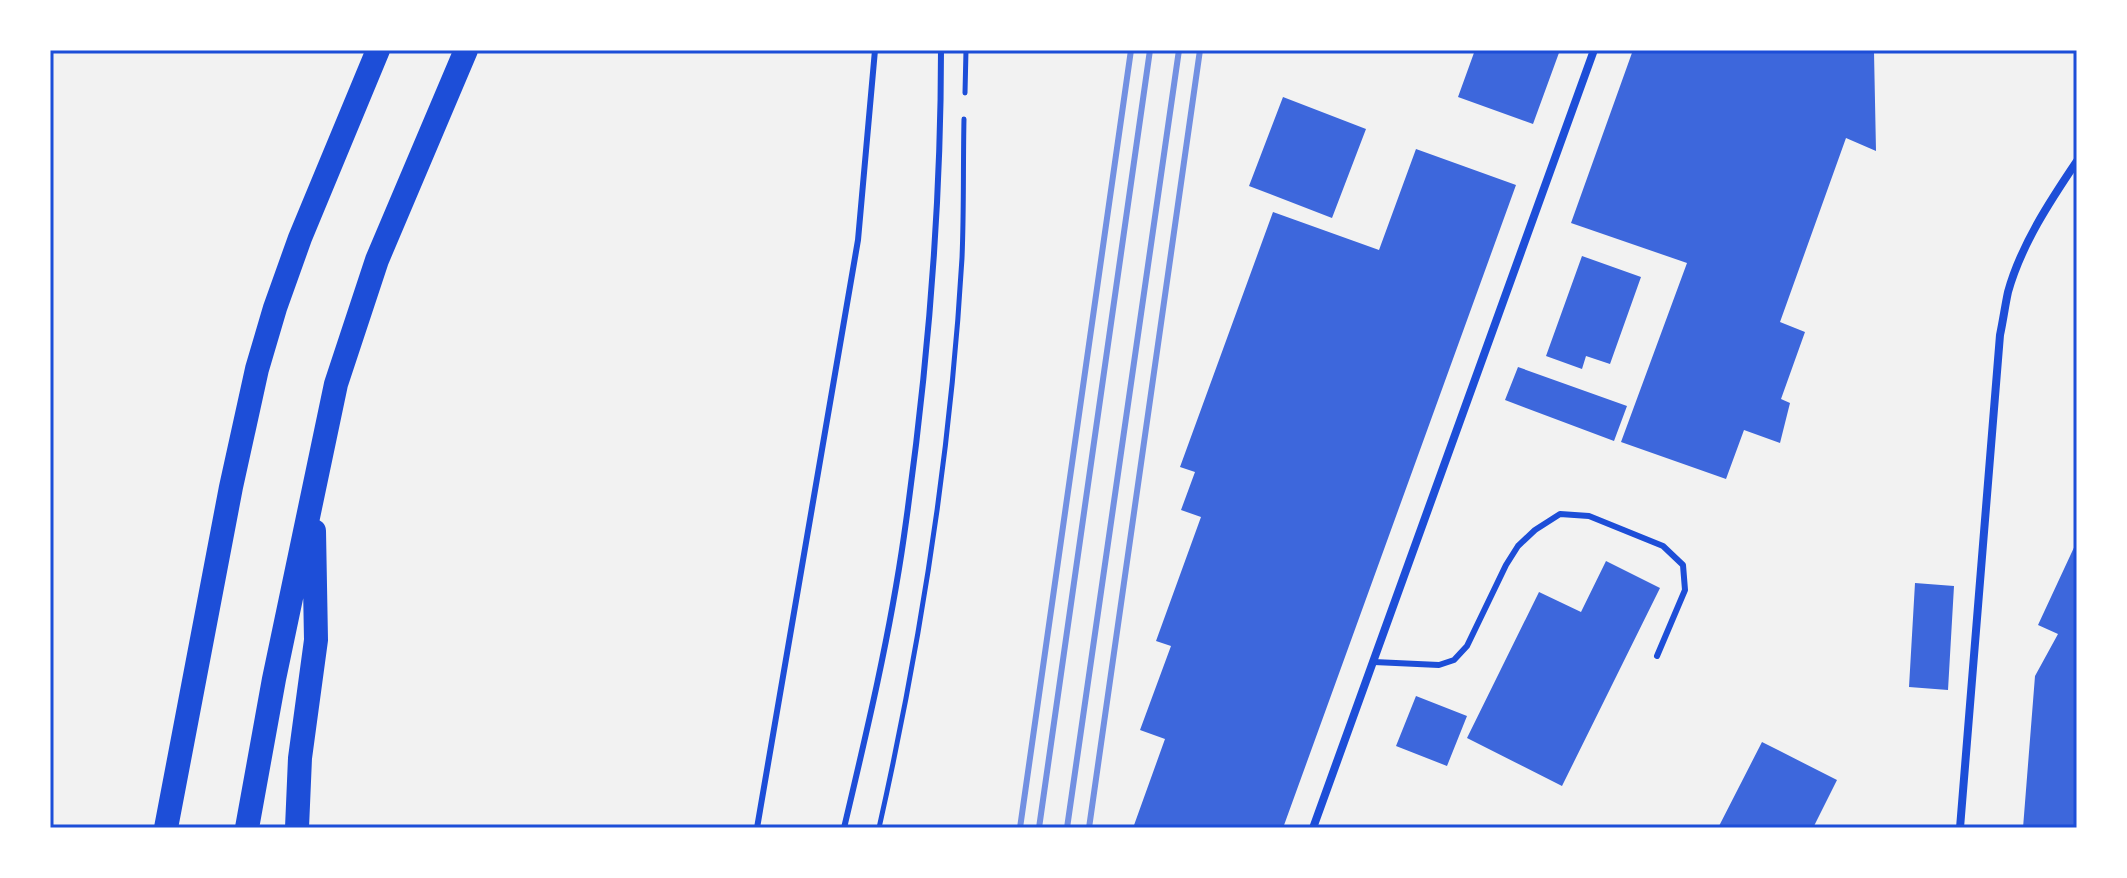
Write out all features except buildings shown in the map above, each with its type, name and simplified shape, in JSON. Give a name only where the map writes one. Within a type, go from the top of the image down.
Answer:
[{"type":"highway","points":[[166,828],[231,487],[257,369],[300,238],[378,50]]},
{"type":"highway","points":[[247,828],[336,384],[377,260],[466,50]]},
{"type":"highway","points":[[297,828],[300,758],[316,640],[314,484]]},
{"type":"street","points":[[1313,828],[1594,50]]},
{"type":"street","points":[[1960,828],[2000,335],[2009,290],[2025,250],[2051,199],[2077,161]]},
{"type":"lane","points":[[757,828],[858,240],[875,50]]},
{"type":"lane","points":[[844,828],[876,691],[904,538],[924,373],[935,242],[941,50]]},
{"type":"lane","points":[[1374,662],[1439,665],[1454,660],[1467,646],[1518,546],[1535,530],[1560,514],[1589,516],[1663,546],[1683,565],[1685,590],[1657,656]]},
{"type":"railway","points":[[1020,828],[1131,50]]},
{"type":"railway","points":[[1039,828],[1150,50]]},
{"type":"railway","points":[[1067,828],[1179,50]]},
{"type":"railway","points":[[1089,828],[1200,50]]}]
